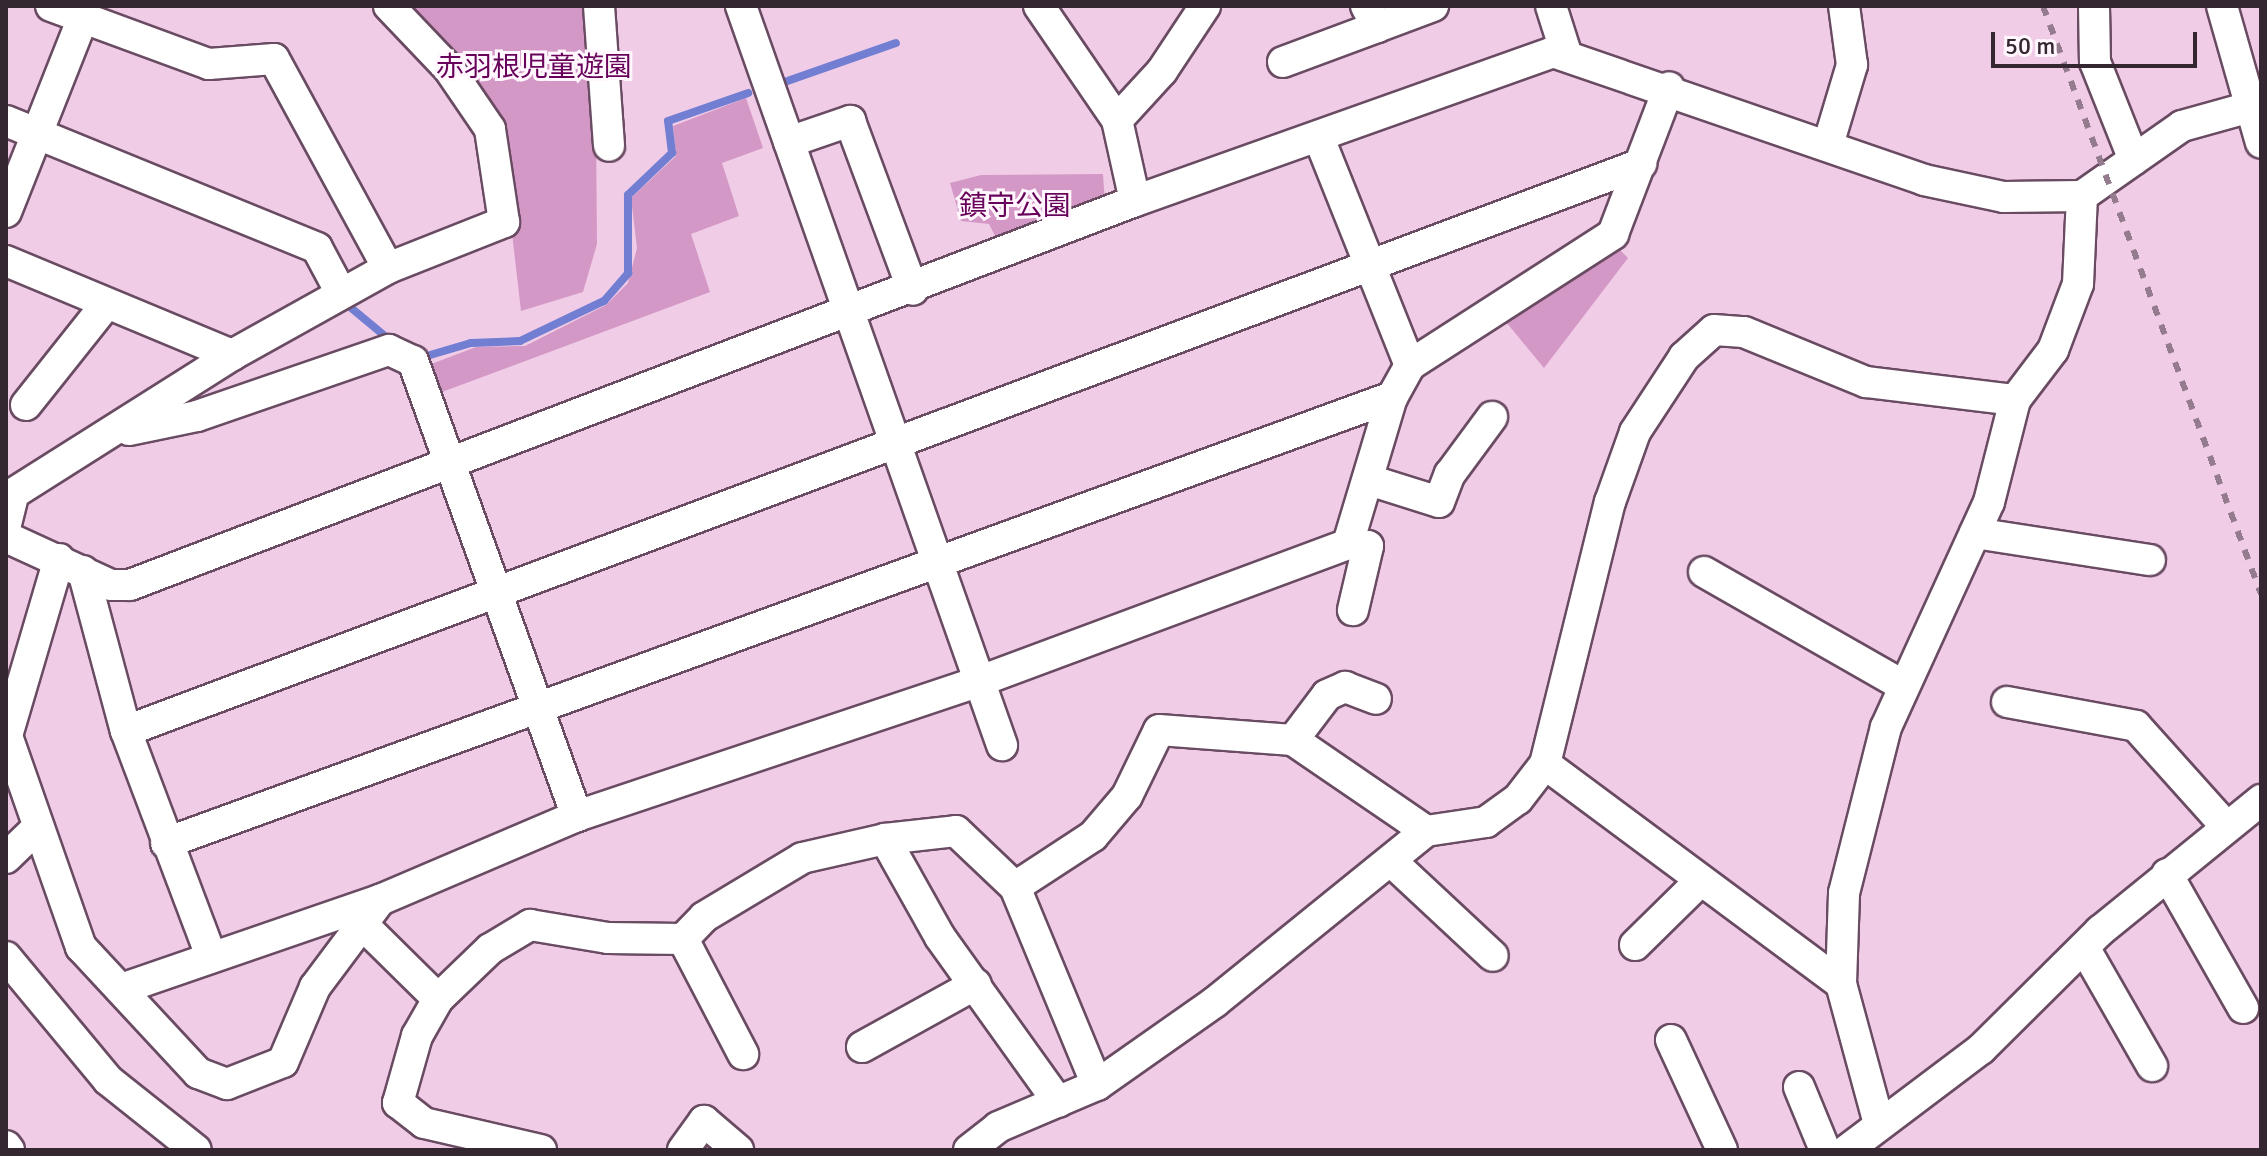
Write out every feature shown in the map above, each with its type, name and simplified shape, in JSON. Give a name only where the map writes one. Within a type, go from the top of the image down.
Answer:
[{"type":"street","points":[[51,6],[209,64],[274,59],[388,268]]},
{"type":"street","points":[[6,524],[10,487],[109,434],[232,355],[341,293],[388,268],[504,222],[490,129],[449,69],[389,6]]},
{"type":"street","points":[[599,6],[609,146]]},
{"type":"street","points":[[741,6],[1002,745]]},
{"type":"street","points":[[1039,6],[1117,120],[1135,201]]},
{"type":"street","points":[[1117,120],[1162,71],[1205,6]]},
{"type":"street","points":[[1283,62],[1372,16],[1433,6]]},
{"type":"street","points":[[1551,6],[1567,56]]},
{"type":"street","points":[[1828,145],[1852,65],[1844,6]]},
{"type":"street","points":[[2094,6],[2095,62],[2134,160]]},
{"type":"street","points":[[2222,6],[2257,105],[2261,143]]},
{"type":"street","points":[[6,212],[83,18]]},
{"type":"street","points":[[6,537],[111,585],[130,585],[850,315],[1135,201],[1319,138],[1553,52],[1669,87],[1961,190],[2082,196],[2182,126],[2257,105]]},
{"type":"street","points":[[1348,544],[1392,397],[1410,365],[1613,234],[1669,87]]},
{"type":"street","points":[[6,121],[317,248],[341,293]]},
{"type":"street","points":[[789,142],[850,121],[913,290]]},
{"type":"street","points":[[1319,138],[1410,365]]},
{"type":"street","points":[[126,731],[894,439],[1367,262],[1641,164]]},
{"type":"street","points":[[1878,1120],[1841,984],[1844,893],[1886,727],[1975,533],[2015,400],[2053,350],[2078,284],[2082,196]]},
{"type":"street","points":[[6,261],[104,307],[232,355]]},
{"type":"street","points":[[26,405],[104,307]]},
{"type":"street","points":[[969,1150],[998,1127],[1097,1085],[1215,1002],[1426,831],[1486,822],[1518,799],[1545,764],[1610,502],[1635,432],[1684,357],[1714,330],[1744,332],[1866,382],[2015,400]]},
{"type":"street","points":[[109,434],[197,416],[389,350],[413,361],[539,703],[577,816]]},
{"type":"street","points":[[166,843],[539,703],[1392,397]]},
{"type":"street","points":[[1369,480],[1439,502],[1450,474],[1492,417]]},
{"type":"street","points":[[1975,533],[2150,560]]},
{"type":"street","points":[[121,989],[380,900],[577,816],[980,681],[1348,544],[1368,546],[1353,610]]},
{"type":"street","points":[[71,565],[166,843],[211,956]]},
{"type":"street","points":[[71,565],[7,736],[36,829],[81,947],[198,1073],[227,1084],[283,1062],[315,987],[380,900]]},
{"type":"street","points":[[1704,572],[1904,686]]},
{"type":"street","points":[[1293,740],[1327,695],[1345,687],[1376,699]]},
{"type":"street","points":[[2007,702],[2136,726],[2224,824]]},
{"type":"street","points":[[1015,887],[1093,836],[1127,796],[1159,730],[1293,740],[1426,831]]},
{"type":"street","points":[[1545,764],[1697,884],[1841,984]]},
{"type":"street","points":[[1847,1150],[1878,1120],[1981,1049],[2167,874],[2224,824],[2261,800]]},
{"type":"street","points":[[6,858],[36,829]]},
{"type":"street","points":[[541,1150],[424,1123],[398,1103],[417,1036],[438,999],[490,949],[530,925],[608,938],[683,939],[704,917],[802,858],[885,839],[956,831],[1015,887],[1097,1085]]},
{"type":"street","points":[[885,839],[976,984],[1058,1102]]},
{"type":"street","points":[[1391,861],[1493,956]]},
{"type":"street","points":[[2167,874],[2243,1008]]},
{"type":"street","points":[[1635,945],[1697,884]]},
{"type":"street","points":[[362,924],[438,999]]},
{"type":"street","points":[[683,939],[743,1054]]},
{"type":"street","points":[[2085,949],[2152,1066]]},
{"type":"street","points":[[6,957],[108,1080],[196,1150]]},
{"type":"street","points":[[862,1047],[976,984]]},
{"type":"street","points":[[1671,1040],[1722,1150]]},
{"type":"street","points":[[1799,1087],[1825,1150]]},
{"type":"street","points":[[683,1150],[704,1121],[738,1150]]},
{"type":"green space","name":"赤羽根児童遊園","points":[[397,6],[595,6],[597,244],[583,292],[521,311],[499,121]]},
{"type":"green space","points":[[746,98],[763,148],[722,163],[739,216],[691,234],[710,292],[434,395],[426,366],[476,347],[525,346],[606,305],[628,283],[637,248],[631,198],[676,156],[673,126]]},
{"type":"green space","name":"鎮守公園","points":[[1103,174],[1105,204],[999,244],[989,224],[961,221],[950,183],[981,175]]},
{"type":"green space","points":[[1619,249],[1628,258],[1544,368],[1506,322]]},
{"type":"waterway","points":[[776,85],[896,43]]},
{"type":"waterway","points":[[420,358],[471,343],[520,341],[604,301],[628,273],[628,195],[672,153],[668,121],[748,93]]},
{"type":"waterway","points":[[344,302],[391,341]]},
{"type":"railway","points":[[2043,6],[2261,594]]}]
